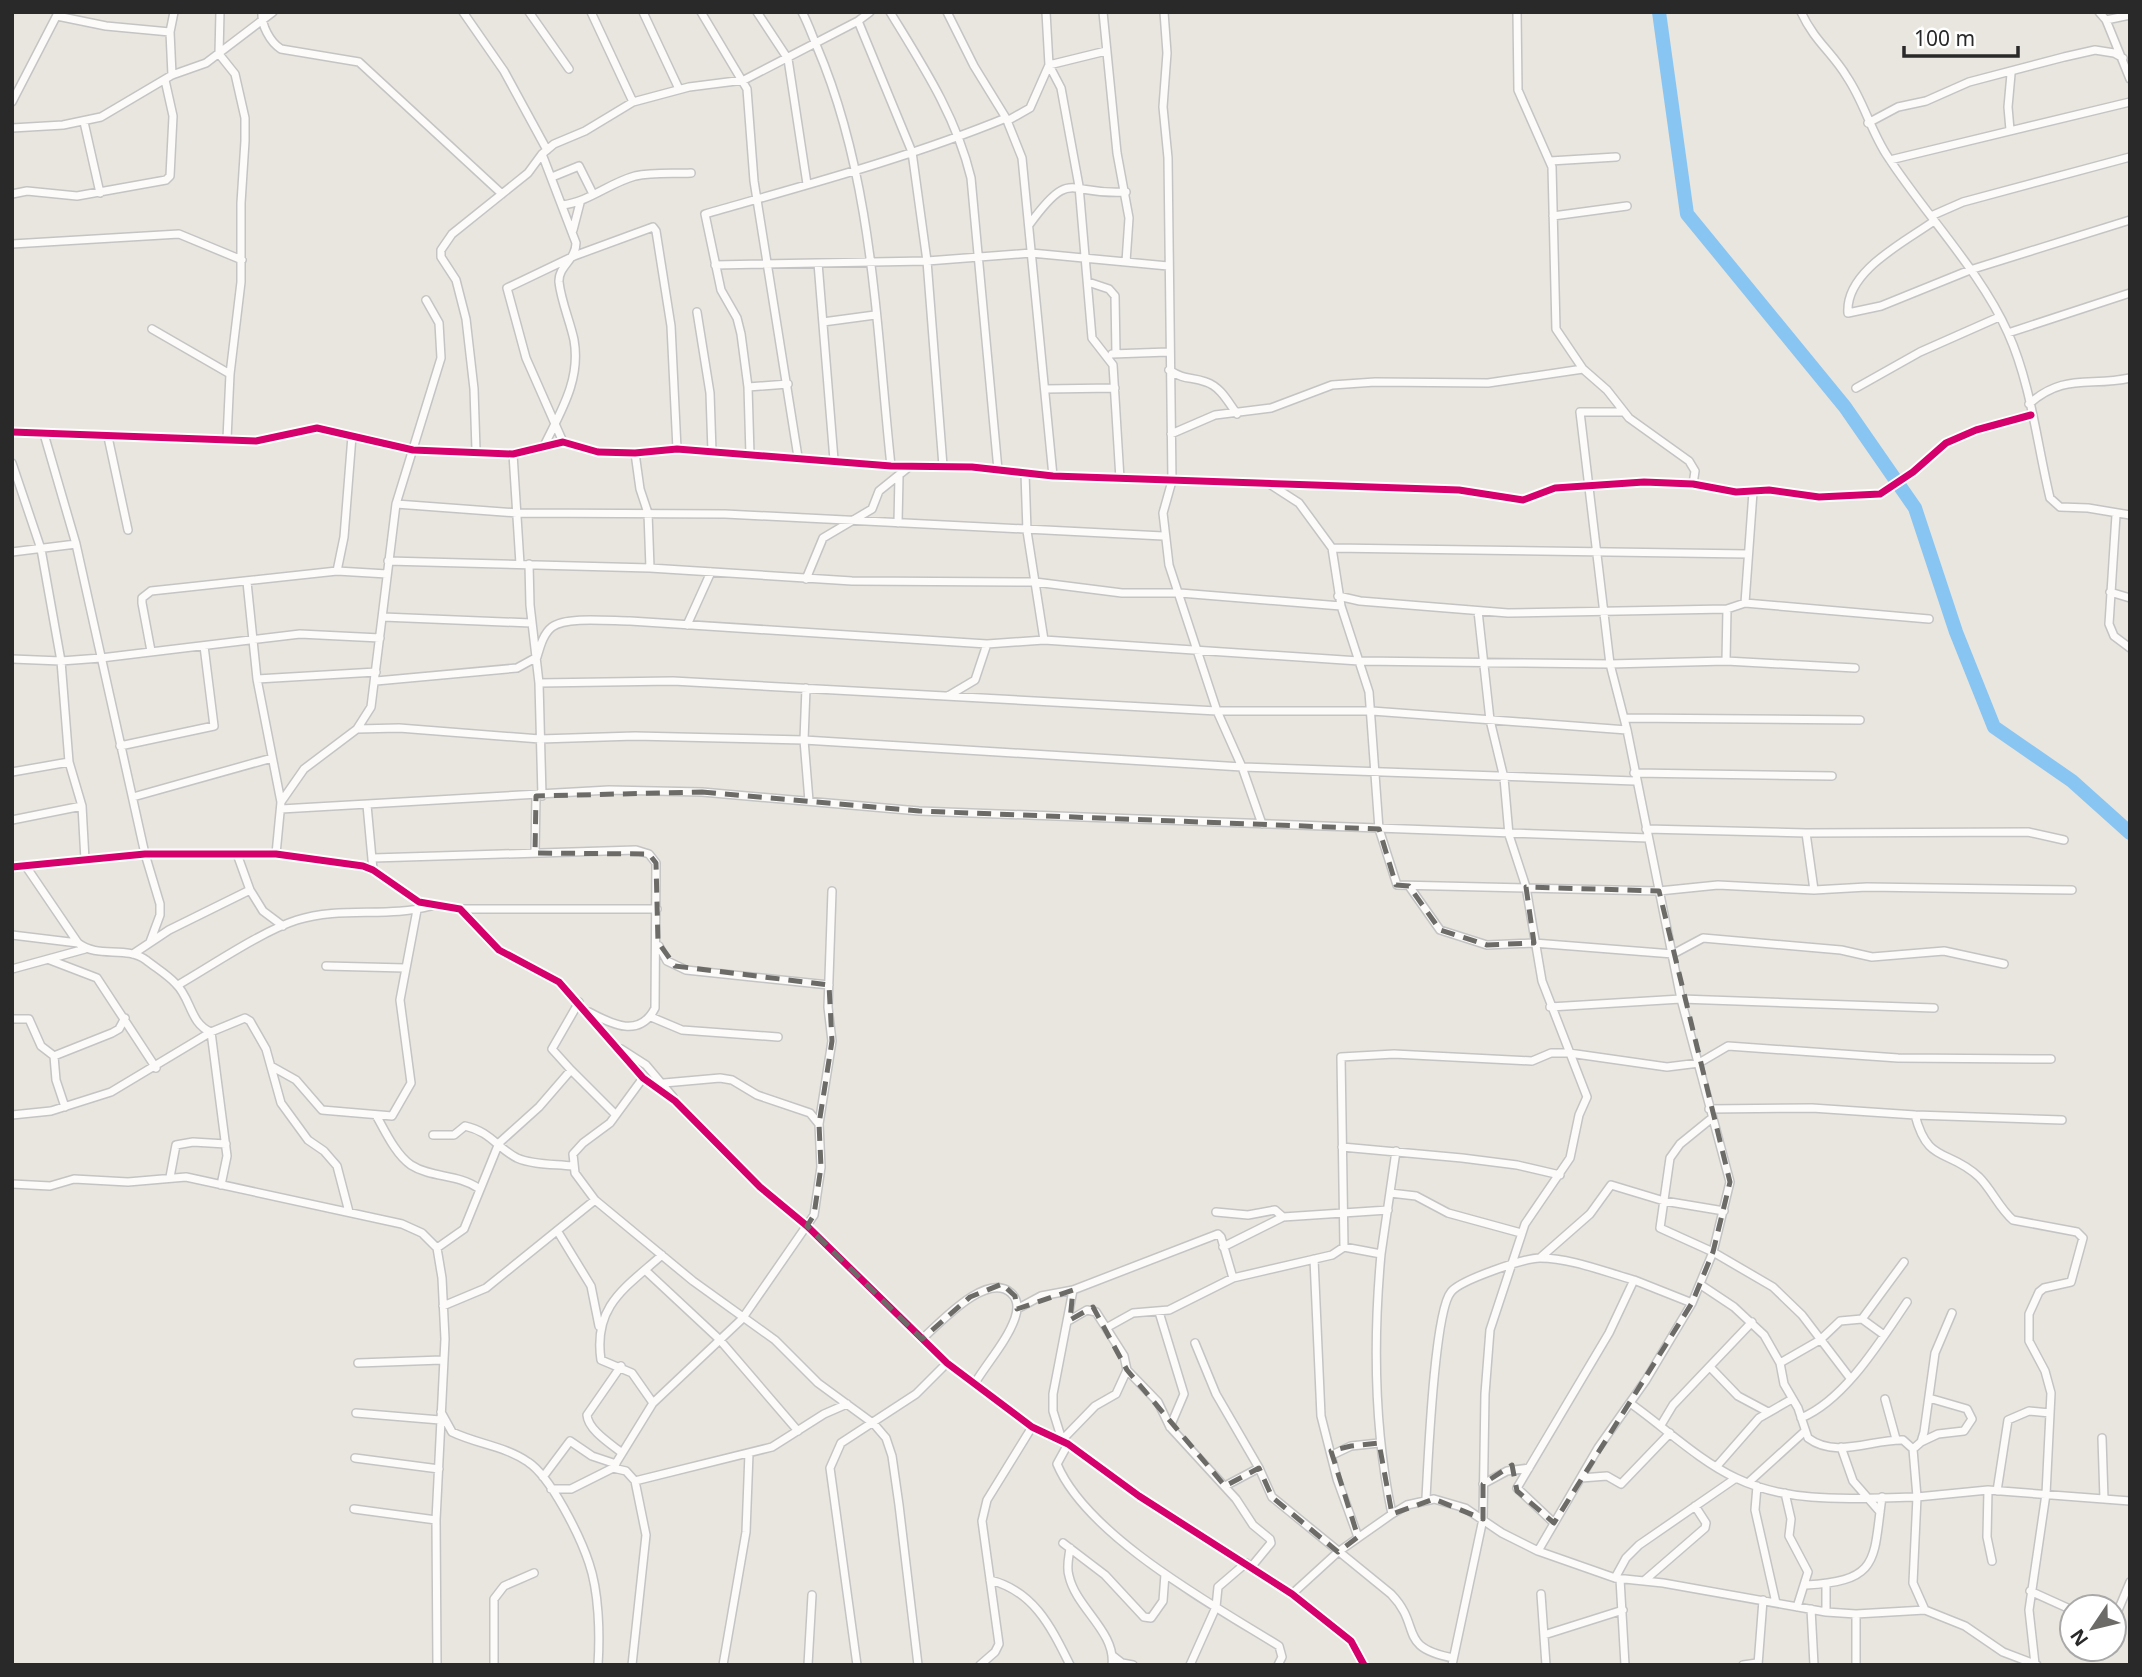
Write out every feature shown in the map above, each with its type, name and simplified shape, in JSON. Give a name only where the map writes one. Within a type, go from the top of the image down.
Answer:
[{"type":"street","points":[[12,194],[27,191],[77,196],[163,183],[170,176],[173,116],[168,78],[170,32],[174,12]]},
{"type":"street","points":[[220,12],[219,54],[234,74],[245,118],[242,260],[230,374],[227,439]]},
{"type":"street","points":[[12,128],[84,122],[101,117],[168,78],[195,69],[219,54],[261,16],[274,12]]},
{"type":"street","points":[[463,12],[504,71],[544,152],[576,243],[574,256],[561,270],[559,281],[576,365],[572,386],[545,444]]},
{"type":"street","points":[[529,12],[569,69]]},
{"type":"street","points":[[591,12],[633,102]]},
{"type":"street","points":[[643,12],[679,89]]},
{"type":"street","points":[[757,12],[788,59],[807,184]]},
{"type":"street","points":[[802,12],[847,128],[856,170],[870,263],[891,466]]},
{"type":"street","points":[[890,12],[934,85],[960,137],[971,178],[981,258],[998,470]]},
{"type":"street","points":[[947,12],[974,66],[1007,120],[1023,166],[1053,476]]},
{"type":"street","points":[[1046,12],[1049,65],[1061,88],[1079,186],[1093,338],[1113,365],[1120,478]]},
{"type":"street","points":[[1103,12],[1117,153],[1129,218],[1126,262]]},
{"type":"street","points":[[1164,12],[1167,53],[1163,107],[1168,158],[1168,352],[1172,481],[1164,501],[1163,536],[1169,565],[1217,711],[1242,767],[1262,824]]},
{"type":"street","points":[[1517,12],[1518,90],[1550,162],[1554,317],[1560,338],[1583,369],[1607,390],[1624,412],[1689,461],[1695,471],[1693,484]]},
{"type":"street","points":[[1801,12],[1823,50],[1854,88],[1868,123],[1890,160],[1970,270],[2008,333],[2054,505],[2116,515],[2130,514]]},
{"type":"street","points":[[2099,12],[2106,20],[2130,79]]},
{"type":"street","points":[[704,13],[744,80],[766,265],[788,384],[798,457]]},
{"type":"street","points":[[12,102],[58,14],[106,26],[170,32]]},
{"type":"street","points":[[476,450],[474,389],[466,319],[456,280],[441,257],[440,250],[461,225],[528,173],[544,152],[633,102],[679,89],[744,80],[816,44],[863,15],[912,152],[927,261],[943,466]]},
{"type":"street","points":[[2106,20],[2130,15]]},
{"type":"street","points":[[261,16],[272,43],[281,49],[359,62],[502,194]]},
{"type":"street","points":[[1868,123],[1898,107],[1926,101],[1969,82],[2011,74],[2095,50],[2114,53],[2123,58]]},
{"type":"street","points":[[1049,65],[1106,51]]},
{"type":"street","points":[[750,455],[748,387],[737,318],[721,290],[705,214],[856,170],[1007,120],[1030,108],[1049,65]]},
{"type":"street","points":[[2010,130],[2008,107],[2011,74]]},
{"type":"street","points":[[1890,160],[2130,102]]},
{"type":"street","points":[[84,122],[100,193]]},
{"type":"street","points":[[1550,162],[1616,157]]},
{"type":"street","points":[[2130,157],[1963,202],[1932,219],[1864,274],[1854,290],[1848,313],[1881,306],[1970,270],[2130,220]]},
{"type":"street","points":[[552,177],[579,166],[593,194]]},
{"type":"street","points":[[562,205],[580,203],[593,194],[635,176],[691,173]]},
{"type":"street","points":[[1029,225],[1054,193],[1079,186],[1100,194],[1126,192]]},
{"type":"street","points":[[572,231],[580,203]]},
{"type":"street","points":[[1553,216],[1627,206]]},
{"type":"street","points":[[563,442],[526,358],[507,289],[574,256],[647,227],[656,231],[671,326],[677,449]]},
{"type":"street","points":[[12,244],[179,234],[242,260]]},
{"type":"street","points":[[715,265],[927,261],[1031,253],[1168,266]]},
{"type":"street","points":[[818,263],[834,460]]},
{"type":"street","points":[[1088,282],[1109,289],[1115,296],[1115,354]]},
{"type":"street","points":[[2008,333],[2130,293]]},
{"type":"street","points":[[281,805],[304,769],[357,729],[371,707],[396,504],[421,413],[441,358],[439,323],[426,300]]},
{"type":"street","points":[[697,312],[710,393],[712,452]]},
{"type":"street","points":[[823,322],[875,315]]},
{"type":"street","points":[[1856,388],[1920,352],[1999,317]]},
{"type":"street","points":[[152,330],[230,374]]},
{"type":"street","points":[[1104,353],[1168,352]]},
{"type":"street","points":[[1171,434],[1215,415],[1271,408],[1332,385],[1375,382],[1488,383],[1583,369]]},
{"type":"street","points":[[1169,370],[1183,379],[1198,380],[1216,387],[1237,414]]},
{"type":"street","points":[[2029,404],[2042,392],[2067,382],[2099,383],[2130,378]]},
{"type":"street","points":[[1170,388],[1183,379]]},
{"type":"street","points":[[748,387],[788,384]]},
{"type":"street","points":[[1045,388],[1115,388]]},
{"type":"street","points":[[1538,1551],[1581,1478],[1670,1343],[1692,1303],[1713,1252],[1730,1182],[1681,999],[1627,730],[1609,664],[1580,412],[1624,412]]},
{"type":"street","points":[[12,432],[256,441],[317,428],[413,450],[476,450],[513,454],[545,444],[563,442],[598,452],[635,453],[677,449],[1053,476],[1459,490],[1523,500],[1555,488],[1693,484],[1832,498],[1880,494],[1913,472],[1946,443],[1976,430],[2031,415]]},
{"type":"street","points":[[44,434],[76,544],[120,746],[160,904],[160,915],[149,942]]},
{"type":"street","points":[[337,571],[344,537],[352,436]]},
{"type":"street","points":[[108,437],[128,530]]},
{"type":"street","points":[[635,453],[639,489],[648,513],[650,568]]},
{"type":"street","points":[[513,454],[520,564]]},
{"type":"street","points":[[12,464],[41,549],[61,661],[69,762],[82,806],[85,860]]},
{"type":"street","points":[[806,579],[823,538],[850,519],[872,509],[879,491],[910,466]]},
{"type":"street","points":[[1025,473],[1027,531],[1044,640]]},
{"type":"street","points":[[898,523],[899,476]]},
{"type":"street","points":[[1270,484],[1299,503],[1332,548],[1340,606],[1359,661],[1372,711],[1379,829],[1396,883],[1409,886],[1659,891],[1718,885],[1814,890],[1867,887],[2072,890]]},
{"type":"street","points":[[1745,603],[1753,492]]},
{"type":"street","points":[[396,504],[517,513],[648,513],[850,519],[1027,531],[1163,536]]},
{"type":"street","points":[[2116,515],[2110,592],[2111,630],[2130,648]]},
{"type":"street","points":[[12,552],[76,544]]},
{"type":"street","points":[[1332,548],[1748,554]]},
{"type":"street","points":[[388,561],[650,568],[806,579],[1035,582],[1122,593],[1180,593],[1340,606]]},
{"type":"street","points":[[529,564],[531,623],[539,683],[539,796],[535,853]]},
{"type":"street","points":[[151,651],[142,603],[146,593],[337,571],[387,574]]},
{"type":"street","points":[[687,625],[711,572]]},
{"type":"street","points":[[247,582],[257,679],[281,805],[276,854]]},
{"type":"street","points":[[2110,592],[2130,597]]},
{"type":"street","points":[[1338,596],[1360,601],[1478,611],[1727,609],[1745,603],[1929,619]]},
{"type":"street","points":[[1726,661],[1727,609]]},
{"type":"street","points":[[1195,1343],[1216,1394],[1259,1468],[1272,1497],[1400,1603],[1414,1639],[1426,1652],[1453,1661],[1483,1519],[1490,1330],[1521,1233],[1570,1158],[1579,1115],[1587,1097],[1550,1007],[1534,943],[1526,887],[1509,835],[1504,779],[1490,720],[1482,663],[1478,611]]},
{"type":"street","points":[[383,617],[531,623]]},
{"type":"street","points":[[376,681],[502,671],[526,665],[537,657],[545,635],[561,622],[630,621],[987,644],[1044,640],[1214,652],[1258,652],[1359,661],[1609,664],[1726,661],[1855,668]]},
{"type":"street","points":[[12,659],[61,661],[101,658],[300,635],[380,638]]},
{"type":"street","points":[[948,696],[975,680],[987,644]]},
{"type":"street","points":[[120,746],[214,726],[204,646]]},
{"type":"street","points":[[257,679],[376,672]]},
{"type":"street","points":[[539,683],[673,681],[1217,711],[1372,711],[1627,730]]},
{"type":"street","points":[[806,688],[804,740],[809,801]]},
{"type":"street","points":[[1624,718],[1860,720]]},
{"type":"street","points":[[357,729],[399,728],[540,738],[635,736],[804,740],[1242,767],[1504,779],[1832,776]]},
{"type":"street","points":[[133,797],[272,758]]},
{"type":"street","points":[[12,772],[69,762]]},
{"type":"street","points":[[281,805],[367,805],[622,791],[702,792],[919,811],[1509,835],[1648,838]]},
{"type":"street","points":[[367,805],[373,870]]},
{"type":"street","points":[[12,820],[82,806]]},
{"type":"street","points":[[1646,829],[1806,833],[2028,832],[2064,840]]},
{"type":"street","points":[[1806,833],[1814,890]]},
{"type":"street","points":[[373,858],[636,850],[649,854],[656,863],[657,909],[657,992],[651,1017],[640,1025],[622,1027],[586,1010]]},
{"type":"street","points":[[12,867],[145,853],[276,854],[373,870],[419,902],[431,906],[460,909],[657,909]]},
{"type":"street","points":[[237,854],[250,890],[263,911],[283,926]]},
{"type":"street","points":[[25,865],[82,946]]},
{"type":"street","points":[[1409,886],[1434,925],[1448,934],[1487,945],[1534,943],[1674,954],[1703,938],[1841,950],[1872,957],[1944,951],[2004,964]]},
{"type":"street","points":[[133,954],[149,942],[250,890]]},
{"type":"street","points":[[551,1489],[571,1489],[615,1466],[653,1403],[741,1319],[814,1215],[821,1167],[819,1125],[832,1041],[829,985],[832,891]]},
{"type":"street","points":[[178,985],[297,920],[334,913],[417,910],[431,906]]},
{"type":"street","points":[[460,909],[499,950],[559,982],[643,1078],[675,1101],[761,1187],[807,1226],[947,1363],[1032,1427],[1065,1442],[1139,1496],[1292,1594],[1351,1641],[1364,1665]]},
{"type":"street","points":[[271,1066],[296,1080],[322,1110],[392,1116],[411,1083],[400,1000],[417,910]]},
{"type":"street","points":[[12,935],[133,954],[178,985],[198,1023],[211,1032],[227,1156],[221,1185]]},
{"type":"street","points":[[657,942],[667,961],[686,970],[829,985]]},
{"type":"street","points":[[12,970],[50,960],[82,946]]},
{"type":"street","points":[[50,960],[97,978],[156,1068]]},
{"type":"street","points":[[326,966],[405,968]]},
{"type":"street","points":[[1550,1007],[1681,999],[1808,1001],[1934,1008]]},
{"type":"street","points":[[579,1002],[552,1049],[615,1114]]},
{"type":"street","points":[[651,1017],[682,1030],[778,1037]]},
{"type":"street","points":[[12,1018],[29,1019],[41,1046],[54,1056],[56,1080],[65,1107]]},
{"type":"street","points":[[54,1056],[112,1033],[119,1029],[125,1018]]},
{"type":"street","points":[[12,1115],[65,1107],[111,1092],[156,1068],[211,1032],[228,1027],[238,1018],[250,1020],[271,1066],[281,1103],[308,1140],[324,1151],[337,1166],[349,1212]]},
{"type":"street","points":[[1344,1247],[1340,1061],[1345,1055],[1436,1055],[1531,1060],[1551,1053],[1569,1053],[1667,1067],[1699,1063],[1728,1046],[1898,1058],[2052,1059]]},
{"type":"street","points":[[616,1047],[646,1065],[664,1083],[675,1101]]},
{"type":"street","points":[[437,1248],[464,1229],[478,1188],[499,1143],[539,1107],[571,1070]]},
{"type":"street","points":[[664,1083],[720,1077],[732,1080],[757,1095],[810,1112],[819,1125]]},
{"type":"street","points":[[643,1078],[610,1123],[573,1154],[572,1166],[595,1200],[741,1319],[775,1340],[818,1383],[874,1424],[886,1438],[892,1456],[918,1665]]},
{"type":"street","points":[[1709,1108],[1812,1108],[2062,1120]]},
{"type":"street","points":[[376,1115],[413,1167],[464,1180],[478,1188]]},
{"type":"street","points":[[1916,1115],[1920,1134],[1928,1146],[1977,1175],[2013,1220],[2077,1232],[2083,1238],[2070,1282],[2044,1288],[2031,1307],[2029,1341],[2049,1382],[2050,1413],[2046,1494],[2030,1591],[2029,1626],[2036,1664]]},
{"type":"street","points":[[1712,1118],[1676,1148],[1669,1164],[1660,1228],[1713,1252],[1773,1287],[1802,1315],[1850,1378]]},
{"type":"street","points":[[433,1135],[454,1135],[465,1126],[486,1133],[519,1159],[572,1166]]},
{"type":"street","points":[[170,1177],[176,1145],[193,1142],[226,1144]]},
{"type":"street","points":[[1342,1147],[1396,1150],[1517,1165],[1560,1175]]},
{"type":"street","points":[[1392,1514],[1380,1443],[1377,1357],[1381,1254],[1396,1150]]},
{"type":"street","points":[[12,1184],[50,1186],[74,1179],[128,1182],[170,1177],[221,1185],[402,1224],[422,1233],[437,1248],[445,1339],[436,1521],[437,1665]]},
{"type":"street","points":[[1541,1258],[1590,1214],[1611,1185],[1664,1201],[1724,1211]]},
{"type":"street","points":[[1390,1193],[1416,1196],[1448,1213],[1521,1233]]},
{"type":"street","points":[[443,1306],[476,1294],[558,1232],[560,1226],[595,1200]]},
{"type":"street","points":[[1216,1212],[1248,1215],[1275,1210],[1283,1217]]},
{"type":"street","points":[[1223,1247],[1283,1217],[1388,1210]]},
{"type":"street","points":[[558,1232],[591,1286],[599,1327],[601,1360],[621,1366],[640,1382],[653,1403]]},
{"type":"street","points":[[1017,1309],[1041,1296],[1073,1290],[1217,1234],[1221,1237],[1233,1278]]},
{"type":"street","points":[[1106,1328],[1133,1313],[1158,1312],[1233,1278],[1332,1255],[1344,1247],[1381,1254]]},
{"type":"street","points":[[599,1327],[611,1303],[662,1255]]},
{"type":"street","points":[[1426,1499],[1434,1383],[1446,1300],[1454,1288],[1511,1263],[1541,1258],[1634,1280],[1692,1303]]},
{"type":"street","points":[[1314,1259],[1321,1416],[1334,1450],[1346,1507],[1358,1537]]},
{"type":"street","points":[[1862,1319],[1904,1262]]},
{"type":"street","points":[[645,1270],[719,1339],[798,1431]]},
{"type":"street","points":[[1554,1523],[1517,1491],[1609,1333],[1634,1280]]},
{"type":"street","points":[[1701,1285],[1752,1322],[1764,1335],[1780,1363],[1784,1384],[1801,1418],[1804,1433],[1822,1446],[1841,1447],[1903,1440],[1913,1449],[1917,1497],[1913,1583],[1924,1610]]},
{"type":"street","points":[[922,1339],[970,1297],[998,1286],[1005,1287],[1015,1297],[1017,1309],[1014,1322],[975,1383]]},
{"type":"street","points":[[1065,1442],[1053,1411],[1053,1394],[1070,1320],[1073,1290]]},
{"type":"street","points":[[1801,1418],[1825,1403],[1850,1378],[1907,1302]]},
{"type":"street","points":[[1070,1320],[1092,1310],[1124,1356],[1127,1370],[1158,1402],[1170,1427],[1226,1486],[1254,1527],[1272,1541],[1249,1564],[1218,1587],[1216,1607],[1190,1665]]},
{"type":"street","points":[[1158,1312],[1184,1394],[1170,1427]]},
{"type":"street","points":[[1921,1441],[1935,1353],[1952,1313]]},
{"type":"street","points":[[1780,1363],[1820,1340],[1840,1321],[1862,1319],[1884,1335]]},
{"type":"street","points":[[1661,1425],[1673,1405],[1752,1322]]},
{"type":"street","points":[[358,1363],[442,1360]]},
{"type":"street","points":[[857,1665],[830,1468],[842,1443],[916,1394],[947,1363]]},
{"type":"street","points":[[621,1366],[587,1415],[587,1420],[622,1453]]},
{"type":"street","points":[[1711,1368],[1738,1396],[1768,1412]]},
{"type":"street","points":[[1127,1370],[1116,1394],[1095,1406],[1065,1442],[1056,1464],[1069,1487],[1098,1519],[1165,1574],[1279,1646],[1282,1657],[1278,1665]]},
{"type":"street","points":[[1913,1449],[1921,1441],[1938,1434],[1964,1431],[1972,1419],[1967,1409],[1929,1398]]},
{"type":"street","points":[[1717,1466],[1749,1428],[1768,1412],[1792,1399]]},
{"type":"street","points":[[1885,1399],[1896,1440]]},
{"type":"street","points":[[1630,1403],[1736,1478],[1786,1493],[1831,1499],[1917,1497],[1988,1490],[2130,1501]]},
{"type":"street","points":[[635,1481],[772,1447],[824,1414],[848,1404]]},
{"type":"street","points":[[1997,1491],[2008,1420],[2029,1410],[2050,1413]]},
{"type":"street","points":[[356,1413],[441,1416]]},
{"type":"street","points":[[441,1416],[453,1432],[517,1455],[543,1477],[551,1489],[588,1561],[600,1647],[598,1665]]},
{"type":"street","points":[[980,1665],[995,1652],[999,1644],[982,1521],[984,1510],[987,1500],[1032,1427]]},
{"type":"street","points":[[1581,1478],[1607,1476],[1621,1484],[1670,1433]]},
{"type":"street","points":[[1749,1482],[1804,1433]]},
{"type":"street","points":[[2102,1438],[2104,1499]]},
{"type":"street","points":[[543,1477],[570,1441],[592,1456],[626,1471],[635,1481],[646,1535],[632,1665]]},
{"type":"street","points":[[1334,1450],[1380,1443]]},
{"type":"street","points":[[1841,1447],[1853,1481],[1880,1512]]},
{"type":"street","points":[[723,1665],[746,1532],[749,1453]]},
{"type":"street","points":[[355,1458],[439,1469]]},
{"type":"street","points":[[1226,1486],[1259,1468]]},
{"type":"street","points":[[1483,1484],[1507,1471],[1528,1468]]},
{"type":"street","points":[[1625,1665],[1623,1610],[1618,1579],[1626,1558],[1639,1545],[1736,1478]]},
{"type":"street","points":[[1757,1486],[1755,1510],[1776,1602]]},
{"type":"street","points":[[1988,1490],[1987,1537],[1992,1561]]},
{"type":"street","points":[[1786,1493],[1791,1519],[1789,1536],[1806,1567],[1806,1585],[1797,1607]]},
{"type":"street","points":[[1806,1585],[1826,1584],[1850,1578],[1872,1561],[1877,1548],[1882,1497]]},
{"type":"street","points":[[1292,1594],[1358,1537],[1392,1514],[1426,1499],[1465,1508],[1514,1540],[1618,1579],[1645,1580],[1826,1612],[1856,1614],[1924,1610],[1965,1626],[2003,1652],[2036,1664]]},
{"type":"street","points":[[1645,1580],[1705,1528],[1706,1523],[1695,1506]]},
{"type":"street","points":[[354,1509],[436,1521]]},
{"type":"street","points":[[1133,1665],[1113,1660],[1104,1635],[1075,1593],[1068,1575],[1066,1546],[1105,1575],[1144,1617],[1151,1618],[1161,1606],[1165,1574]]},
{"type":"street","points":[[494,1665],[494,1599],[504,1586],[534,1573]]},
{"type":"street","points":[[990,1580],[1013,1588],[1040,1610],[1070,1665]]},
{"type":"street","points":[[1826,1584],[1826,1612]]},
{"type":"street","points":[[2030,1591],[2058,1604]]},
{"type":"street","points":[[1541,1594],[1546,1665]]},
{"type":"street","points":[[808,1665],[812,1595]]},
{"type":"street","points":[[1743,1665],[1757,1664],[1763,1600]]},
{"type":"street","points":[[1811,1609],[1814,1665]]},
{"type":"street","points":[[1544,1635],[1623,1610]]},
{"type":"street","points":[[1856,1614],[1856,1665]]},
{"type":"highlighted area","points":[[702,792],[919,811],[1379,829],[1396,885],[1409,886],[1440,930],[1487,945],[1534,943],[1526,887],[1659,891],[1730,1182],[1713,1252],[1692,1303],[1554,1523],[1517,1491],[1512,1465],[1483,1484],[1483,1519],[1434,1499],[1392,1514],[1379,1443],[1351,1446],[1331,1451],[1358,1537],[1338,1552],[1272,1497],[1259,1468],[1225,1486],[1127,1370],[1093,1307],[1070,1320],[1073,1290],[1017,1309],[1015,1296],[1002,1284],[970,1297],[922,1339],[807,1226],[814,1215],[821,1167],[819,1124],[832,1041],[829,985],[675,966],[658,942],[656,863],[649,854],[535,853],[536,796]]},
{"type":"waterway","points":[[1659,12],[1687,214],[1845,407],[1915,508],[1956,632],[1994,727],[2072,781],[2130,833]]},
{"type":"cycle path","points":[[12,432],[256,441],[317,428],[413,450],[513,454],[563,442],[598,452],[635,453],[677,449],[891,466],[972,467],[1053,476],[1459,490],[1523,500],[1555,488],[1644,482],[1693,484],[1736,492],[1769,490],[1819,497],[1880,494],[1913,472],[1946,443],[1976,430],[2031,415]]},
{"type":"cycle path","points":[[12,867],[145,854],[276,854],[363,866],[419,902],[460,909],[499,950],[559,982],[643,1078],[675,1101],[760,1187],[807,1226],[947,1363],[1032,1427],[1068,1444],[1139,1496],[1292,1594],[1351,1641],[1364,1665]]}]
